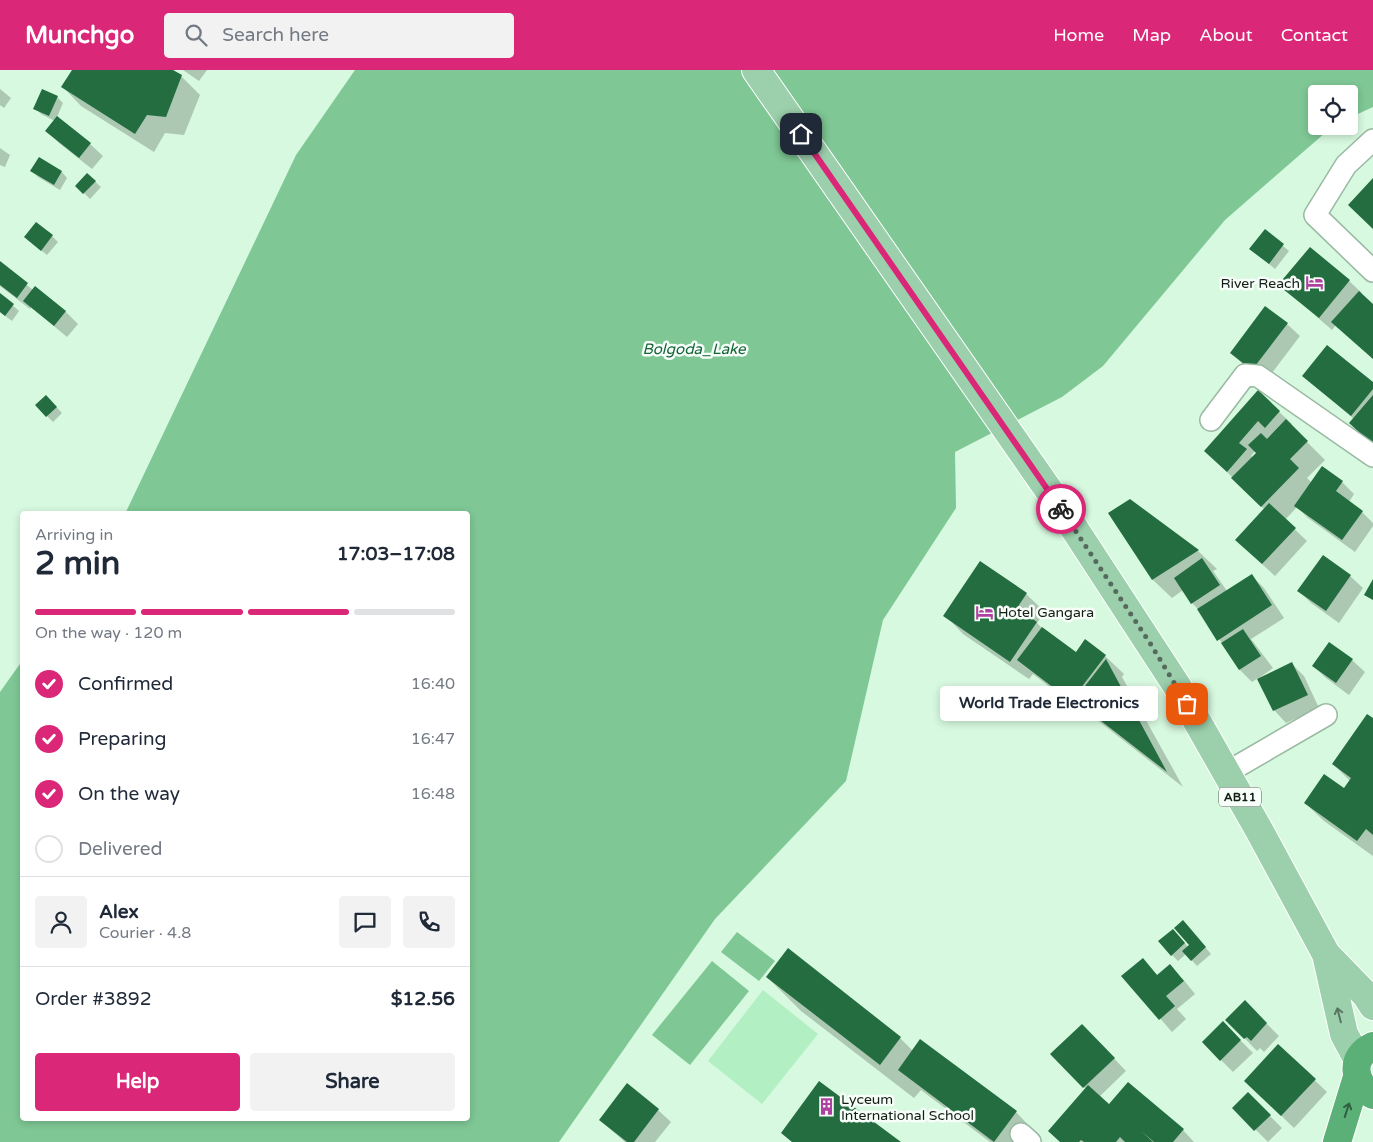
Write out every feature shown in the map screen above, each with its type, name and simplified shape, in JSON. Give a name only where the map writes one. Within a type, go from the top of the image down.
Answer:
[{"type":"highway","points":[[1337,1142],[1365,1069]]},
{"type":"main road","name":"AB11","points":[[756,70],[1057,502],[1150,643],[1177,686],[1326,954],[1366,995],[1373,1006]]},
{"type":"main road","name":"AB11","points":[[1326,954],[1344,1034],[1365,1069]]},
{"type":"street","points":[[1373,140],[1346,165],[1315,216],[1373,270]]},
{"type":"street","points":[[1211,420],[1245,375],[1258,376],[1373,456]]},
{"type":"street","points":[[1226,773],[1326,715]]},
{"type":"shaded area","points":[[763,990],[818,1034],[762,1104],[708,1061]]},
{"type":"water","name":"Bolgoda_Lake","points":[[355,70],[1373,70],[1373,107],[1358,114],[1358,85],[1308,85],[1308,135],[1323,135],[1225,220],[1103,366],[1062,397],[955,452],[956,508],[883,620],[846,781],[715,919],[559,1142],[0,1142],[0,692],[20,664],[20,1121],[470,1121],[470,511],[126,511],[296,155]]},
{"type":"water","points":[[737,932],[775,961],[759,981],[721,952]]},
{"type":"water","points":[[712,961],[749,991],[690,1065],[652,1035]]},
{"type":"building","points":[[72,70],[173,70],[182,75],[166,117],[147,115],[135,134],[61,87]]},
{"type":"building","points":[[42,89],[58,96],[49,116],[33,109]]},
{"type":"building","points":[[57,116],[91,143],[79,158],[45,131]]},
{"type":"building","points":[[39,157],[62,171],[54,185],[30,171]]},
{"type":"building","points":[[87,173],[96,181],[83,194],[75,186]]},
{"type":"building","points":[[1373,178],[1373,229],[1348,205]]},
{"type":"building","points":[[36,222],[53,235],[41,251],[24,237]]},
{"type":"building","points":[[1265,229],[1284,244],[1269,264],[1249,249]]},
{"type":"building","name":"River Reach","points":[[1310,247],[1350,280],[1319,318],[1278,285]]},
{"type":"building","points":[[0,261],[28,283],[17,298],[0,285]]},
{"type":"building","points":[[35,286],[66,311],[54,326],[23,301]]},
{"type":"building","points":[[1359,291],[1373,304],[1373,359],[1331,322]]},
{"type":"building","points":[[0,293],[14,304],[5,316],[0,312]]},
{"type":"building","points":[[1265,306],[1288,323],[1252,370],[1230,353]]},
{"type":"building","points":[[1327,345],[1373,382],[1373,389],[1351,416],[1302,376]]},
{"type":"building","points":[[1258,390],[1280,411],[1265,428],[1258,421],[1239,443],[1247,449],[1227,472],[1204,451]]},
{"type":"building","points":[[46,395],[57,407],[46,417],[35,405]]},
{"type":"building","points":[[1373,395],[1373,445],[1349,423]]},
{"type":"building","points":[[1286,419],[1308,441],[1290,459],[1299,468],[1261,507],[1231,478],[1256,453],[1248,445],[1261,433],[1267,439]]},
{"type":"building","points":[[1322,466],[1343,481],[1336,491],[1363,511],[1342,540],[1294,506]]},
{"type":"building","points":[[1130,499],[1199,550],[1152,580],[1108,513]]},
{"type":"building","points":[[1269,503],[1296,528],[1262,564],[1235,540]]},
{"type":"building","points":[[1323,555],[1351,575],[1326,611],[1297,591]]},
{"type":"building","points":[[1202,558],[1220,585],[1191,604],[1174,578]]},
{"type":"building","name":"Hotel Gangara","points":[[980,561],[1027,593],[1017,608],[1037,622],[1010,662],[943,616]]},
{"type":"building","points":[[1252,574],[1272,605],[1217,641],[1197,609]]},
{"type":"building","points":[[1373,579],[1373,600],[1364,595]]},
{"type":"building","points":[[1042,627],[1076,652],[1085,639],[1106,655],[1071,701],[1017,660]]},
{"type":"building","points":[[1243,629],[1261,656],[1239,670],[1221,643]]},
{"type":"building","points":[[1329,642],[1353,659],[1336,683],[1312,666]]},
{"type":"building","points":[[1106,659],[1167,772],[1074,700]]},
{"type":"building","points":[[1292,662],[1308,695],[1273,711],[1257,679]]},
{"type":"building","points":[[1367,714],[1373,718],[1373,835],[1366,829],[1357,841],[1304,803],[1324,774],[1344,788],[1351,778],[1332,764]]},
{"type":"building","points":[[1183,920],[1206,947],[1191,961],[1182,951],[1189,945],[1174,928]]},
{"type":"building","points":[[1173,929],[1185,943],[1171,956],[1158,941]]},
{"type":"building","points":[[788,948],[901,1037],[880,1065],[766,977]]},
{"type":"building","points":[[1143,958],[1157,975],[1170,964],[1184,981],[1166,996],[1175,1006],[1159,1020],[1121,976]]},
{"type":"building","points":[[1245,1000],[1267,1023],[1251,1041],[1247,1037],[1244,1039],[1225,1020]]},
{"type":"building","points":[[1223,1021],[1241,1040],[1220,1061],[1202,1042]]},
{"type":"building","points":[[1082,1024],[1115,1058],[1083,1088],[1050,1054]]},
{"type":"building","points":[[920,1039],[1017,1111],[994,1142],[898,1070]]},
{"type":"building","points":[[1278,1044],[1316,1079],[1281,1116],[1244,1081]]},
{"type":"building","name":"Lyceum International School","points":[[819,1081],[901,1142],[792,1142],[781,1133]]},
{"type":"building","points":[[1128,1082],[1184,1129],[1173,1142],[1154,1142],[1141,1131],[1153,1142],[1125,1142],[1120,1137],[1116,1142],[1084,1142],[1081,1140],[1079,1142],[1060,1142],[1048,1131],[1088,1085],[1109,1104]]},
{"type":"building","points":[[627,1083],[659,1109],[634,1142],[627,1142],[599,1120]]},
{"type":"building","points":[[1248,1092],[1271,1115],[1254,1131],[1232,1108]]},
{"type":"way so far","points":[[1061,509],[1150,643],[1187,704]]},
{"type":"place","name":"River Reach","points":[[1314,283]]},
{"type":"place","name":"Hotel Gangara","points":[[984,612]]},
{"type":"place","name":"World Trade Electronics","points":[[1187,704]]},
{"type":"place","name":"Lyceum International School","points":[[827,1107]]},
{"type":"route","points":[[801,134],[1061,509]]}]
